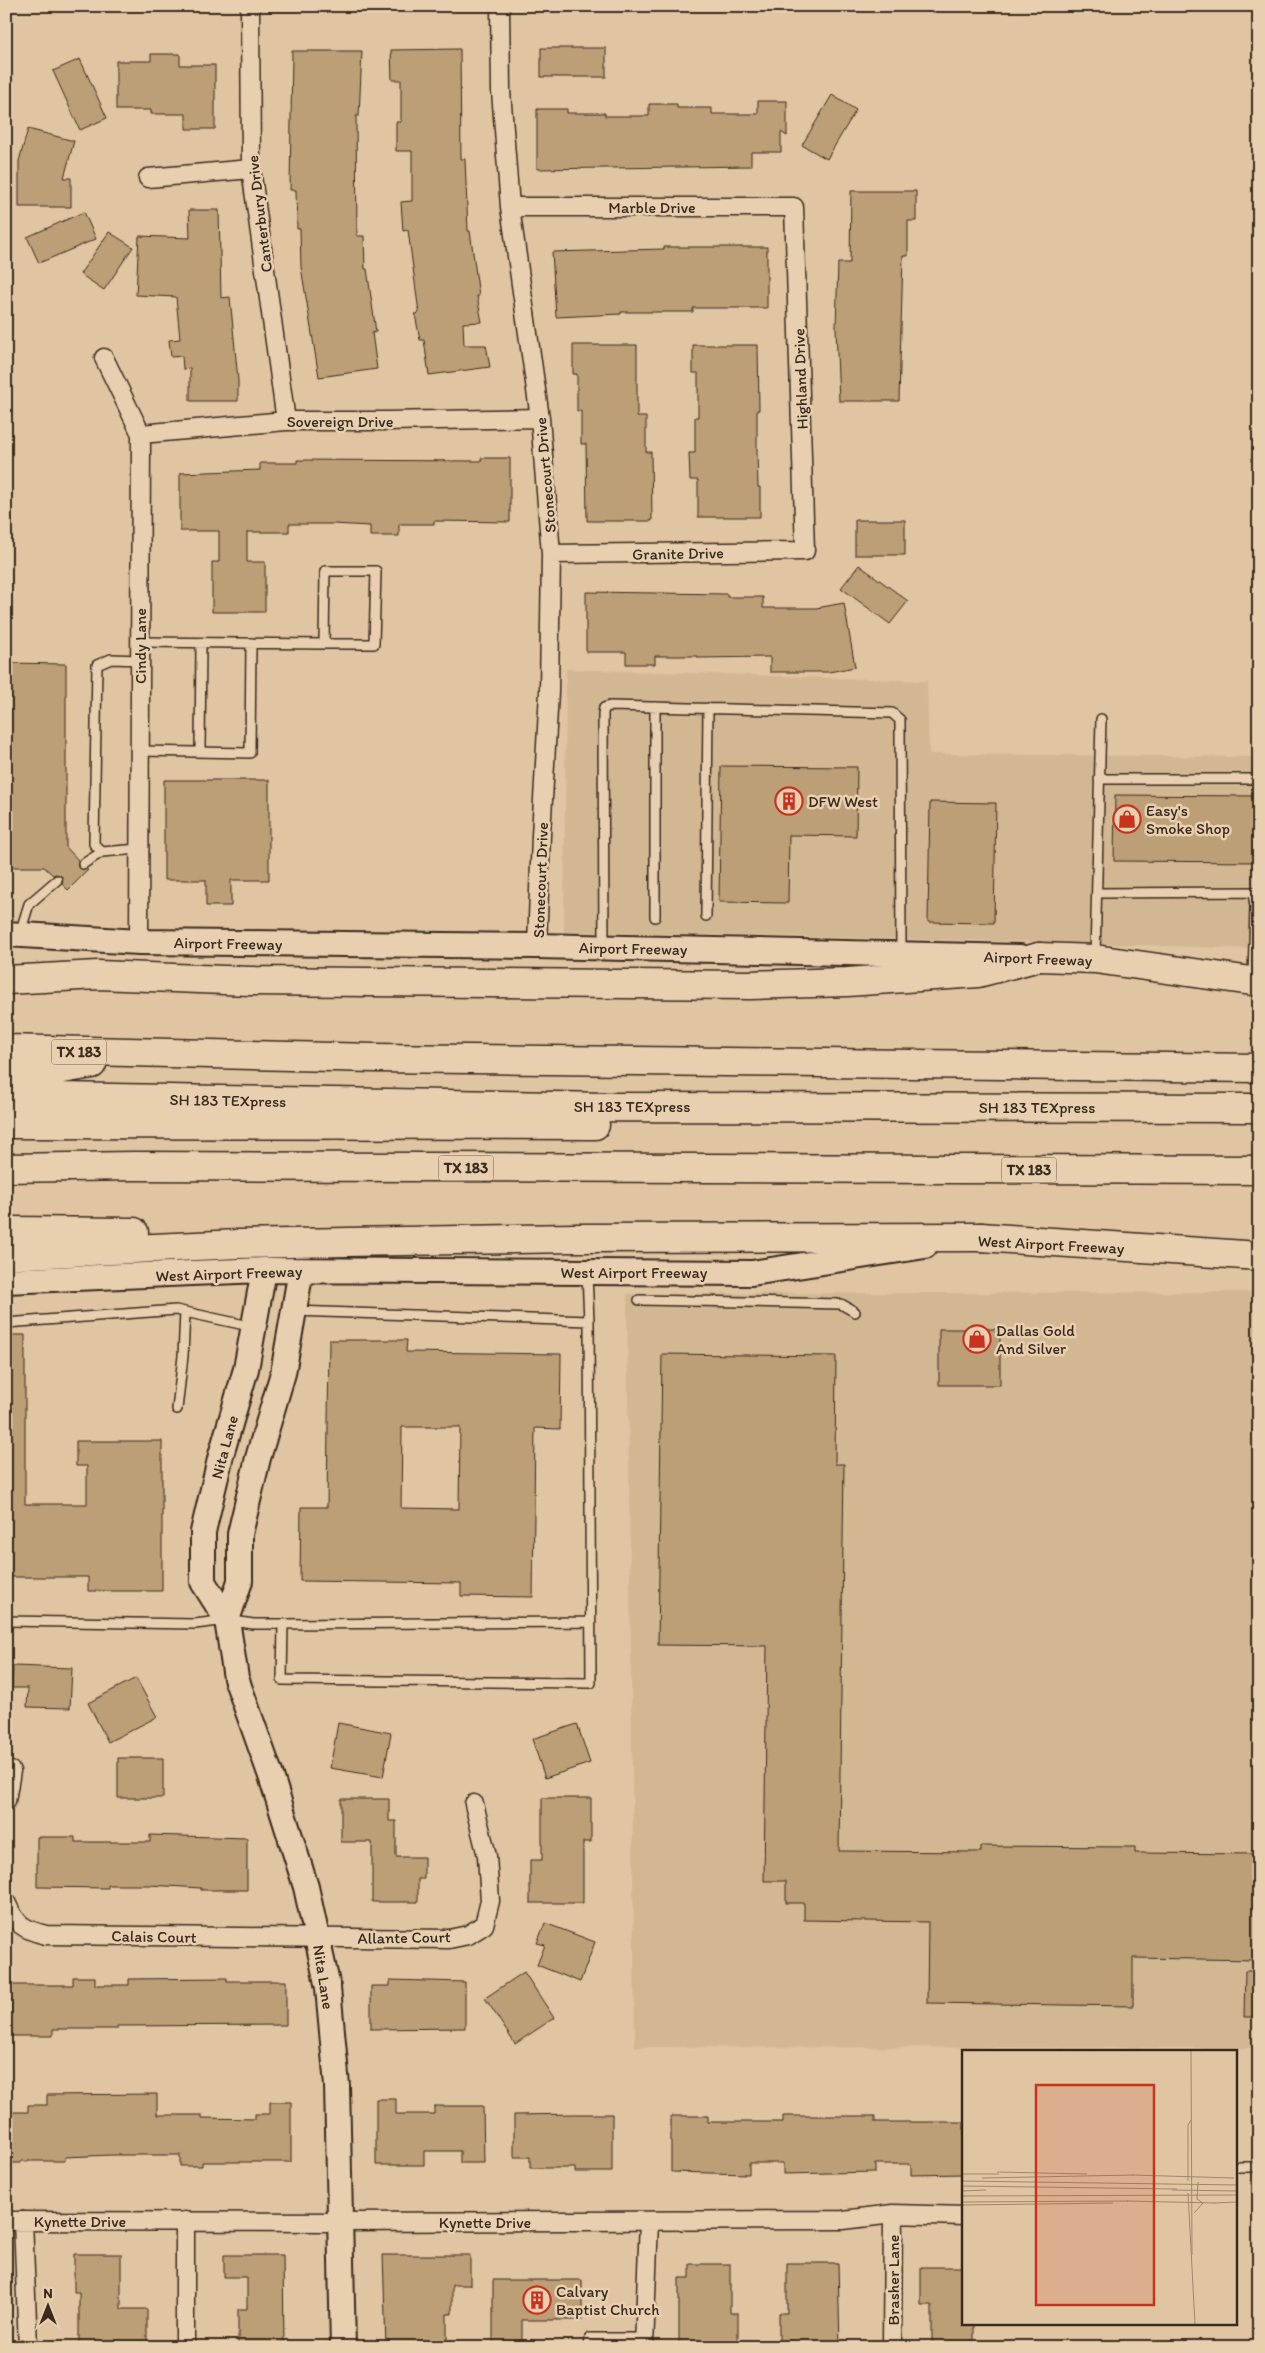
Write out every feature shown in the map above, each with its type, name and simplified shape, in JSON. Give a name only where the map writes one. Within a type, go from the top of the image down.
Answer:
[{"type":"main road","name":"Airport Freeway","points":[[13,935],[139,942],[537,946],[1095,959],[1256,982]]},
{"type":"main road","points":[[6,980],[98,975],[250,981],[750,985],[847,982],[978,973],[1039,957]]},
{"type":"main road","points":[[6,962],[98,975]]},
{"type":"main road","name":"TX 183","points":[[6,1049],[153,1054],[1259,1068]]},
{"type":"main road","points":[[6,1074],[28,1075],[153,1054]]},
{"type":"main road","name":"SH 183 TEXpress","points":[[6,1096],[617,1107],[1259,1108]]},
{"type":"main road","name":"SH 183 TEXpress","points":[[6,1124],[1259,1127]]},
{"type":"main road","name":"TX 183","points":[[6,1168],[143,1166],[1259,1170]]},
{"type":"main road","points":[[6,1231],[228,1232],[572,1238]]},
{"type":"main road","points":[[6,1255],[238,1244],[572,1238],[981,1237]]},
{"type":"main road","name":"West Airport Freeway","points":[[6,1281],[264,1270],[752,1273],[981,1237],[1259,1256]]},
{"type":"main road","name":"Nita Lane","points":[[264,1270],[246,1369],[221,1454],[204,1532],[204,1582],[227,1620],[236,1678],[271,1776],[306,1886],[328,1988],[337,2086],[343,2347]]},
{"type":"main road","name":"Nita Lane","points":[[227,1620],[240,1580],[240,1534],[258,1458],[283,1373],[301,1270]]},
{"type":"street","name":"Canterbury Drive","points":[[250,6],[251,169],[286,421]]},
{"type":"street","name":"Stonecourt Drive","points":[[500,6],[501,91],[510,207],[540,418],[551,554],[549,692],[537,946]]},
{"type":"street","points":[[148,178],[251,169]]},
{"type":"street","name":"Marble Drive","points":[[510,207],[794,207]]},
{"type":"street","name":"Highland Drive","points":[[794,207],[805,551]]},
{"type":"street","name":"Cindy Lane","points":[[104,358],[141,434],[139,942]]},
{"type":"street","name":"Sovereign Drive","points":[[141,434],[286,421],[540,418]]},
{"type":"street","name":"Granite Drive","points":[[551,554],[805,551]]},
{"type":"street","points":[[6,1800],[11,1771]]},
{"type":"street","name":"Allante Court","points":[[318,1937],[449,1939],[468,1935],[484,1925],[490,1901],[487,1865],[474,1804]]},
{"type":"street","name":"Calais Court","points":[[6,1902],[15,1920],[28,1931],[46,1935],[318,1937]]},
{"type":"street","name":"Kynette Drive","points":[[15,2221],[843,2220],[893,2214],[962,2216]]},
{"type":"street","name":"Brasher Lane","points":[[892,2347],[893,2214]]},
{"type":"street","points":[[15,2221],[28,2347]]},
{"type":"street","points":[[185,2221],[185,2347]]},
{"type":"street","points":[[644,2343],[649,2221]]},
{"type":"lane","points":[[140,642],[201,643],[251,643],[324,644],[374,644],[376,571],[325,571],[324,644]]},
{"type":"lane","points":[[200,752],[201,643]]},
{"type":"lane","points":[[140,751],[250,753],[251,643]]},
{"type":"lane","points":[[102,852],[94,844],[97,665],[111,659],[140,660]]},
{"type":"lane","points":[[604,948],[602,714],[604,708],[610,706],[892,713],[896,715],[900,720],[901,954]]},
{"type":"lane","points":[[655,707],[655,917]]},
{"type":"lane","points":[[706,916],[708,708]]},
{"type":"lane","points":[[1095,959],[1101,720]]},
{"type":"lane","points":[[1099,779],[1259,779]]},
{"type":"lane","points":[[83,864],[102,852],[139,849]]},
{"type":"lane","points":[[13,935],[29,904],[57,880]]},
{"type":"lane","points":[[1097,893],[1256,892],[1256,982]]},
{"type":"lane","points":[[283,1624],[282,1680],[591,1683],[589,1321],[587,1272]]},
{"type":"lane","points":[[639,1300],[841,1304],[855,1312]]},
{"type":"lane","points":[[6,1323],[176,1310],[254,1327]]},
{"type":"lane","points":[[294,1311],[589,1321]]},
{"type":"lane","points":[[176,1409],[183,1356],[185,1312]]},
{"type":"lane","points":[[6,1621],[195,1624],[227,1620],[253,1624],[590,1622]]},
{"type":"lane","points":[[1238,2167],[1259,2167]]},
{"type":"lane","points":[[590,2347],[590,2338],[644,2343]]},
{"type":"shaded area","points":[[566,669],[927,681],[929,754],[1259,757],[1259,949],[1044,942],[564,932]]},
{"type":"shaded area","points":[[1259,1292],[1259,2048],[635,2047],[627,1294]]},
{"type":"building","points":[[541,48],[606,48],[606,77],[541,77]]},
{"type":"building","points":[[460,49],[461,159],[465,159],[468,231],[470,231],[479,296],[477,296],[482,322],[463,323],[464,345],[486,345],[490,367],[429,375],[424,340],[420,340],[415,314],[419,313],[408,230],[403,231],[401,202],[412,201],[412,151],[396,151],[396,122],[401,122],[401,80],[392,80],[391,50]]},
{"type":"building","points":[[292,51],[362,51],[359,116],[356,116],[357,236],[364,236],[365,269],[367,269],[376,332],[372,333],[377,369],[319,377],[301,267],[300,229],[297,229],[296,190],[290,190]]},
{"type":"building","points":[[151,54],[180,54],[180,65],[215,65],[215,129],[186,129],[186,114],[151,114],[151,110],[116,110],[116,61],[151,61]]},
{"type":"building","points":[[80,59],[107,118],[80,130],[53,71]]},
{"type":"building","points":[[832,95],[856,110],[827,159],[802,145]]},
{"type":"building","points":[[758,101],[787,101],[787,136],[781,132],[781,152],[751,152],[751,166],[537,169],[537,109],[567,109],[567,113],[605,113],[605,116],[649,116],[649,104],[677,104],[677,108],[712,108],[712,114],[758,114]]},
{"type":"building","points":[[28,129],[74,141],[64,178],[71,178],[71,207],[19,207],[19,161]]},
{"type":"building","points":[[851,191],[916,191],[916,221],[908,221],[908,256],[903,256],[899,401],[839,401],[836,328],[838,263],[850,263]]},
{"type":"building","points":[[189,210],[219,210],[221,298],[230,297],[238,380],[238,401],[190,401],[190,368],[183,369],[182,356],[171,357],[169,340],[180,339],[176,297],[136,295],[139,236],[190,238]]},
{"type":"building","points":[[84,212],[96,239],[39,263],[27,237]]},
{"type":"building","points":[[109,232],[133,247],[104,290],[80,274]]},
{"type":"building","points":[[664,247],[767,247],[767,308],[693,308],[693,312],[621,312],[621,314],[556,317],[552,252],[664,249]]},
{"type":"building","points":[[573,345],[637,345],[637,417],[646,417],[646,452],[651,452],[652,521],[587,521],[586,444],[581,444],[581,411],[577,411],[577,374],[573,374]]},
{"type":"building","points":[[693,345],[758,345],[759,410],[757,410],[757,452],[760,517],[698,517],[698,480],[690,480],[689,453],[695,453],[695,417],[698,417],[698,373],[693,373]]},
{"type":"building","points":[[481,458],[510,458],[510,522],[434,521],[434,524],[399,524],[399,536],[370,536],[370,526],[333,524],[289,524],[289,532],[247,532],[247,562],[265,562],[265,612],[212,612],[212,562],[219,562],[219,531],[180,531],[180,473],[260,470],[260,463],[297,463],[297,460],[481,461]]},
{"type":"building","points":[[855,520],[905,520],[905,555],[855,555]]},
{"type":"building","points":[[859,565],[908,601],[890,624],[841,588]]},
{"type":"building","points":[[586,592],[727,594],[727,597],[763,597],[763,608],[816,608],[844,603],[855,667],[829,672],[770,672],[770,657],[698,658],[698,656],[655,656],[655,664],[626,664],[626,652],[586,652]]},
{"type":"building","points":[[6,663],[66,664],[66,847],[78,860],[78,868],[88,870],[68,890],[62,884],[63,879],[61,876],[53,875],[44,867],[6,867]]},
{"type":"building","name":"DFW West","points":[[721,766],[857,767],[856,836],[789,835],[788,903],[719,902]]},
{"type":"building","points":[[164,780],[269,780],[269,880],[231,880],[231,906],[206,906],[206,880],[164,880]]},
{"type":"building","points":[[1115,795],[1259,796],[1259,862],[1114,861]]},
{"type":"building","points":[[930,802],[996,803],[994,923],[928,922]]},
{"type":"building","points":[[939,1329],[1000,1329],[1000,1385],[939,1385]]},
{"type":"building","points":[[6,1335],[25,1335],[25,1504],[87,1504],[87,1466],[76,1466],[76,1441],[162,1441],[162,1591],[88,1591],[88,1577],[6,1577]]},
{"type":"building","points":[[329,1340],[407,1340],[406,1352],[561,1354],[560,1429],[535,1428],[533,1597],[461,1596],[461,1583],[300,1581],[301,1507],[327,1507]],"holes":[[[402,1427],[460,1427],[459,1509],[401,1508]]]},
{"type":"building","points":[[662,1354],[836,1356],[835,1464],[844,1464],[839,1851],[981,1852],[981,1846],[1135,1847],[1135,1853],[1259,1854],[1259,1960],[1133,1958],[1133,2006],[927,2003],[928,1922],[804,1920],[804,1903],[786,1903],[786,1881],[764,1881],[767,1646],[658,1645]]},
{"type":"building","points":[[13,1666],[72,1668],[70,1708],[27,1707],[28,1688],[12,1688]]},
{"type":"building","points":[[136,1678],[157,1717],[108,1742],[88,1703]]},
{"type":"building","points":[[338,1723],[391,1733],[383,1777],[330,1768]]},
{"type":"building","points":[[577,1724],[590,1763],[545,1778],[532,1739]]},
{"type":"building","points":[[118,1758],[163,1758],[163,1798],[118,1798]]},
{"type":"building","points":[[542,1798],[591,1798],[591,1842],[583,1842],[583,1903],[530,1903],[530,1860],[542,1860]]},
{"type":"building","points":[[341,1799],[389,1799],[389,1821],[396,1821],[396,1857],[424,1857],[424,1879],[418,1879],[418,1902],[372,1902],[372,1842],[341,1842]]},
{"type":"building","points":[[150,1835],[247,1838],[247,1890],[201,1890],[201,1888],[149,1885],[108,1885],[108,1888],[37,1887],[37,1837],[75,1837],[75,1842],[150,1842]]},
{"type":"building","points":[[545,1923],[595,1942],[580,1982],[537,1965],[545,1945],[537,1943]]},
{"type":"building","points":[[1245,1971],[1259,1971],[1259,2017],[1244,2017]]},
{"type":"building","points":[[524,1972],[554,2018],[515,2044],[485,1998]]},
{"type":"building","points":[[73,1977],[95,1977],[95,1985],[129,1985],[129,1979],[227,1978],[227,1981],[286,1981],[286,2025],[117,2026],[117,2029],[53,2029],[53,2036],[11,2036],[11,1985],[73,1985]]},
{"type":"building","points":[[390,1980],[465,1982],[465,2028],[371,2029],[371,1986],[390,1986]]},
{"type":"building","points":[[157,2094],[157,2115],[202,2115],[202,2118],[255,2119],[255,2114],[270,2114],[270,2102],[291,2102],[291,2162],[202,2162],[202,2166],[180,2166],[180,2155],[111,2155],[65,2157],[65,2161],[6,2163],[6,2112],[28,2112],[28,2105],[47,2105],[47,2095]]},
{"type":"building","points":[[376,2099],[396,2099],[396,2114],[434,2114],[434,2106],[483,2106],[484,2163],[460,2163],[460,2151],[424,2151],[424,2165],[376,2165]]},
{"type":"building","points":[[612,2114],[612,2172],[575,2172],[575,2168],[530,2168],[530,2157],[514,2157],[514,2115]]},
{"type":"building","points":[[671,2116],[708,2116],[708,2122],[783,2122],[783,2116],[875,2116],[875,2122],[962,2122],[962,2174],[911,2175],[911,2164],[875,2164],[875,2172],[783,2174],[783,2163],[749,2163],[749,2174],[671,2172]]},
{"type":"building","points":[[74,2254],[121,2254],[121,2309],[147,2309],[147,2347],[79,2347],[79,2292],[74,2292]]},
{"type":"building","points":[[224,2255],[283,2255],[284,2345],[238,2345],[238,2309],[247,2309],[247,2277],[224,2277]]},
{"type":"building","points":[[383,2255],[470,2255],[470,2285],[452,2285],[452,2314],[447,2314],[447,2347],[386,2347]]},
{"type":"building","points":[[787,2263],[838,2263],[840,2347],[779,2347],[779,2313],[787,2313]]},
{"type":"building","points":[[690,2264],[730,2264],[730,2313],[738,2313],[738,2347],[679,2347],[679,2278],[690,2278]]},
{"type":"building","points":[[921,2267],[962,2267],[962,2326],[974,2326],[974,2347],[932,2347],[932,2305],[921,2305]]},
{"type":"building","name":"Calvary Baptist Church","points":[[493,2280],[582,2280],[582,2320],[522,2320],[522,2347],[493,2347]]},
{"type":"place","name":"DFW West","points":[[789,801]]},
{"type":"place","name":"Easy's Smoke Shop","points":[[1127,819]]},
{"type":"place","name":"Dallas Gold And Silver","points":[[977,1339]]},
{"type":"place","name":"Calvary Baptist Church","points":[[537,2300]]}]
